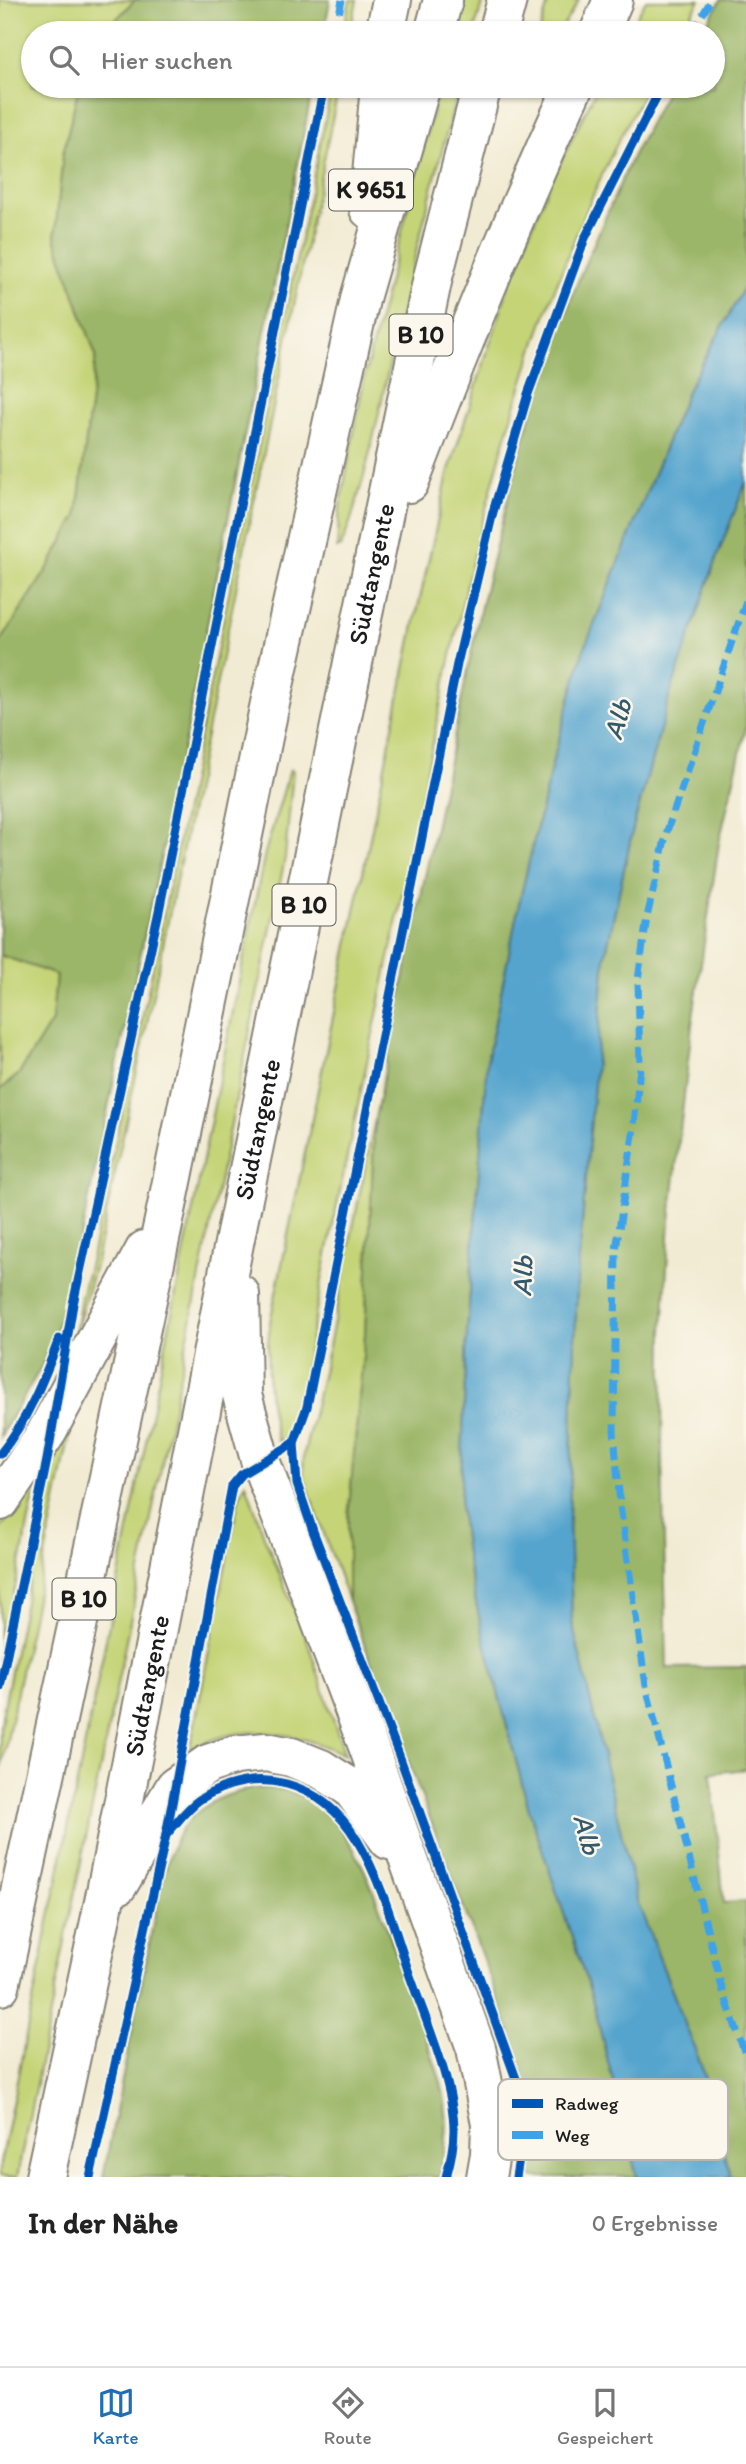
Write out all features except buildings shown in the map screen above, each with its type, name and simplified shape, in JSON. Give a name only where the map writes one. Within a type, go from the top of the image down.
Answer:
[{"type":"highway","points":[[388,21],[392,0]]},
{"type":"highway","points":[[438,21],[443,0]]},
{"type":"highway","points":[[501,21],[507,0]]},
{"type":"highway","points":[[604,21],[613,0]]},
{"type":"highway","name":"K 9651","points":[[361,295],[379,98]]},
{"type":"highway","name":"B 10","points":[[0,1986],[166,1211],[269,708],[361,295],[418,98]]},
{"type":"highway","name":"Südtangente","points":[[45,2177],[102,1912],[238,1223],[433,277],[479,98]]},
{"type":"highway","points":[[369,587],[468,329],[534,171],[568,98]]},
{"type":"highway","points":[[0,1501],[45,1435],[166,1211]]},
{"type":"highway","points":[[238,1223],[242,1395],[261,1463],[369,1746],[476,2048],[491,2124],[486,2177]]},
{"type":"highway","points":[[102,1912],[175,1787],[208,1764],[235,1755],[267,1752],[291,1757],[321,1769],[351,1788],[389,1840],[429,1920]]},
{"type":"green space","points":[[0,0],[135,0],[115,21],[21,21],[21,98],[76,98],[63,154],[55,238],[96,356],[77,516],[48,568],[0,643]]},
{"type":"green space","points":[[135,0],[330,0],[326,21],[115,21]]},
{"type":"green space","points":[[350,0],[357,0],[353,21],[346,21]]},
{"type":"green space","points":[[464,0],[484,0],[477,21],[458,21]]},
{"type":"green space","points":[[549,0],[579,0],[566,21],[543,21]]},
{"type":"green space","points":[[646,0],[700,0],[687,21],[634,21]]},
{"type":"green space","points":[[721,0],[746,0],[746,284],[688,389],[583,652],[552,764],[519,904],[487,1061],[467,1332],[460,1507],[467,1561],[483,1635],[529,1810],[591,1994],[612,2079],[522,2079],[518,2052],[348,1601],[348,1519],[365,1334],[375,1118],[481,606],[513,478],[547,360],[584,266],[632,157],[663,98],[725,98],[725,21],[708,21]]},
{"type":"green space","points":[[76,98],[311,98],[171,810],[76,1259],[60,1318],[43,1364],[0,1437],[0,1090],[19,1074],[52,1021],[56,975],[0,955],[0,643],[48,568],[77,516],[96,356],[55,238],[63,154]]},
{"type":"green space","points":[[330,98],[337,98],[144,1038],[95,1265],[75,1335],[149,987]]},
{"type":"green space","points":[[436,98],[456,98],[410,276],[365,471],[341,547],[337,548],[340,506],[364,378]]},
{"type":"green space","points":[[592,98],[642,98],[604,171],[566,260],[538,334],[492,485],[438,716],[337,1204],[299,1404],[290,1430],[278,1442],[268,1383],[270,1322],[414,625],[449,470],[509,285],[548,187]]},
{"type":"green space","points":[[746,482],[746,728],[719,843],[693,1017],[670,1220],[663,1332],[662,1455],[667,1668],[746,1667],[746,1769],[711,1773],[724,1903],[746,1901],[746,2177],[731,2177],[726,2160],[728,2079],[705,2079],[637,1901],[572,1622],[569,1517],[577,1282],[605,957],[633,828],[670,694]]},
{"type":"green space","points":[[290,769],[293,771],[285,858],[17,2177],[0,2177],[0,2164],[265,853]]},
{"type":"green space","points":[[0,955],[56,974],[52,1021],[19,1074],[0,1090]]},
{"type":"green space","points":[[375,1118],[365,1334],[348,1519],[348,1601],[303,1474],[304,1454]]},
{"type":"green space","points":[[70,1429],[0,1774],[0,1727],[56,1446]]},
{"type":"green space","points":[[246,1483],[265,1539],[307,1640],[345,1755],[300,1738],[269,1733],[221,1737],[190,1749],[239,1497]]},
{"type":"green space","points":[[33,1484],[35,1491],[0,1661],[0,1528]]},
{"type":"green space","points":[[265,1788],[296,1794],[323,1810],[348,1839],[367,1876],[441,2082],[446,2108],[446,2130],[440,2177],[103,2177],[155,1911],[171,1852],[185,1825],[202,1809],[231,1794]]},
{"type":"green space","points":[[528,2160],[633,2160],[637,2177],[527,2177]]},
{"type":"water","name":"Alb","points":[[746,284],[746,482],[670,694],[633,828],[605,957],[577,1282],[569,1517],[572,1622],[637,1901],[705,2079],[612,2079],[591,1994],[529,1810],[483,1635],[467,1561],[460,1507],[467,1332],[487,1061],[519,904],[552,764],[583,652],[688,389]]},
{"type":"water","points":[[633,2160],[726,2160],[731,2177],[637,2177]]},
{"type":"marked path","points":[[338,21],[342,0]]},
{"type":"marked path","points":[[699,21],[711,0]]},
{"type":"marked path","points":[[746,601],[667,831],[647,917],[638,980],[640,1067],[616,1250],[614,1431],[620,1506],[646,1686],[722,1988],[746,2057]]},
{"type":"cycle path","points":[[0,1687],[47,1460],[73,1304],[159,911],[322,98]]},
{"type":"cycle path","points":[[90,2177],[166,1835],[232,1486],[242,1474],[294,1443],[307,1407],[457,664],[493,512],[528,394],[585,238],[656,98]]},
{"type":"cycle path","points":[[0,1454],[27,1414],[59,1339]]},
{"type":"cycle path","points":[[294,1443],[297,1484],[313,1531],[399,1755],[516,2079]]},
{"type":"cycle path","points":[[166,1835],[199,1800],[221,1788],[243,1782],[287,1784],[326,1804],[343,1820],[366,1855],[380,1888],[438,2051],[453,2112],[452,2154],[446,2177]]},
{"type":"cycle path","points":[[516,2177],[519,2160]]}]
